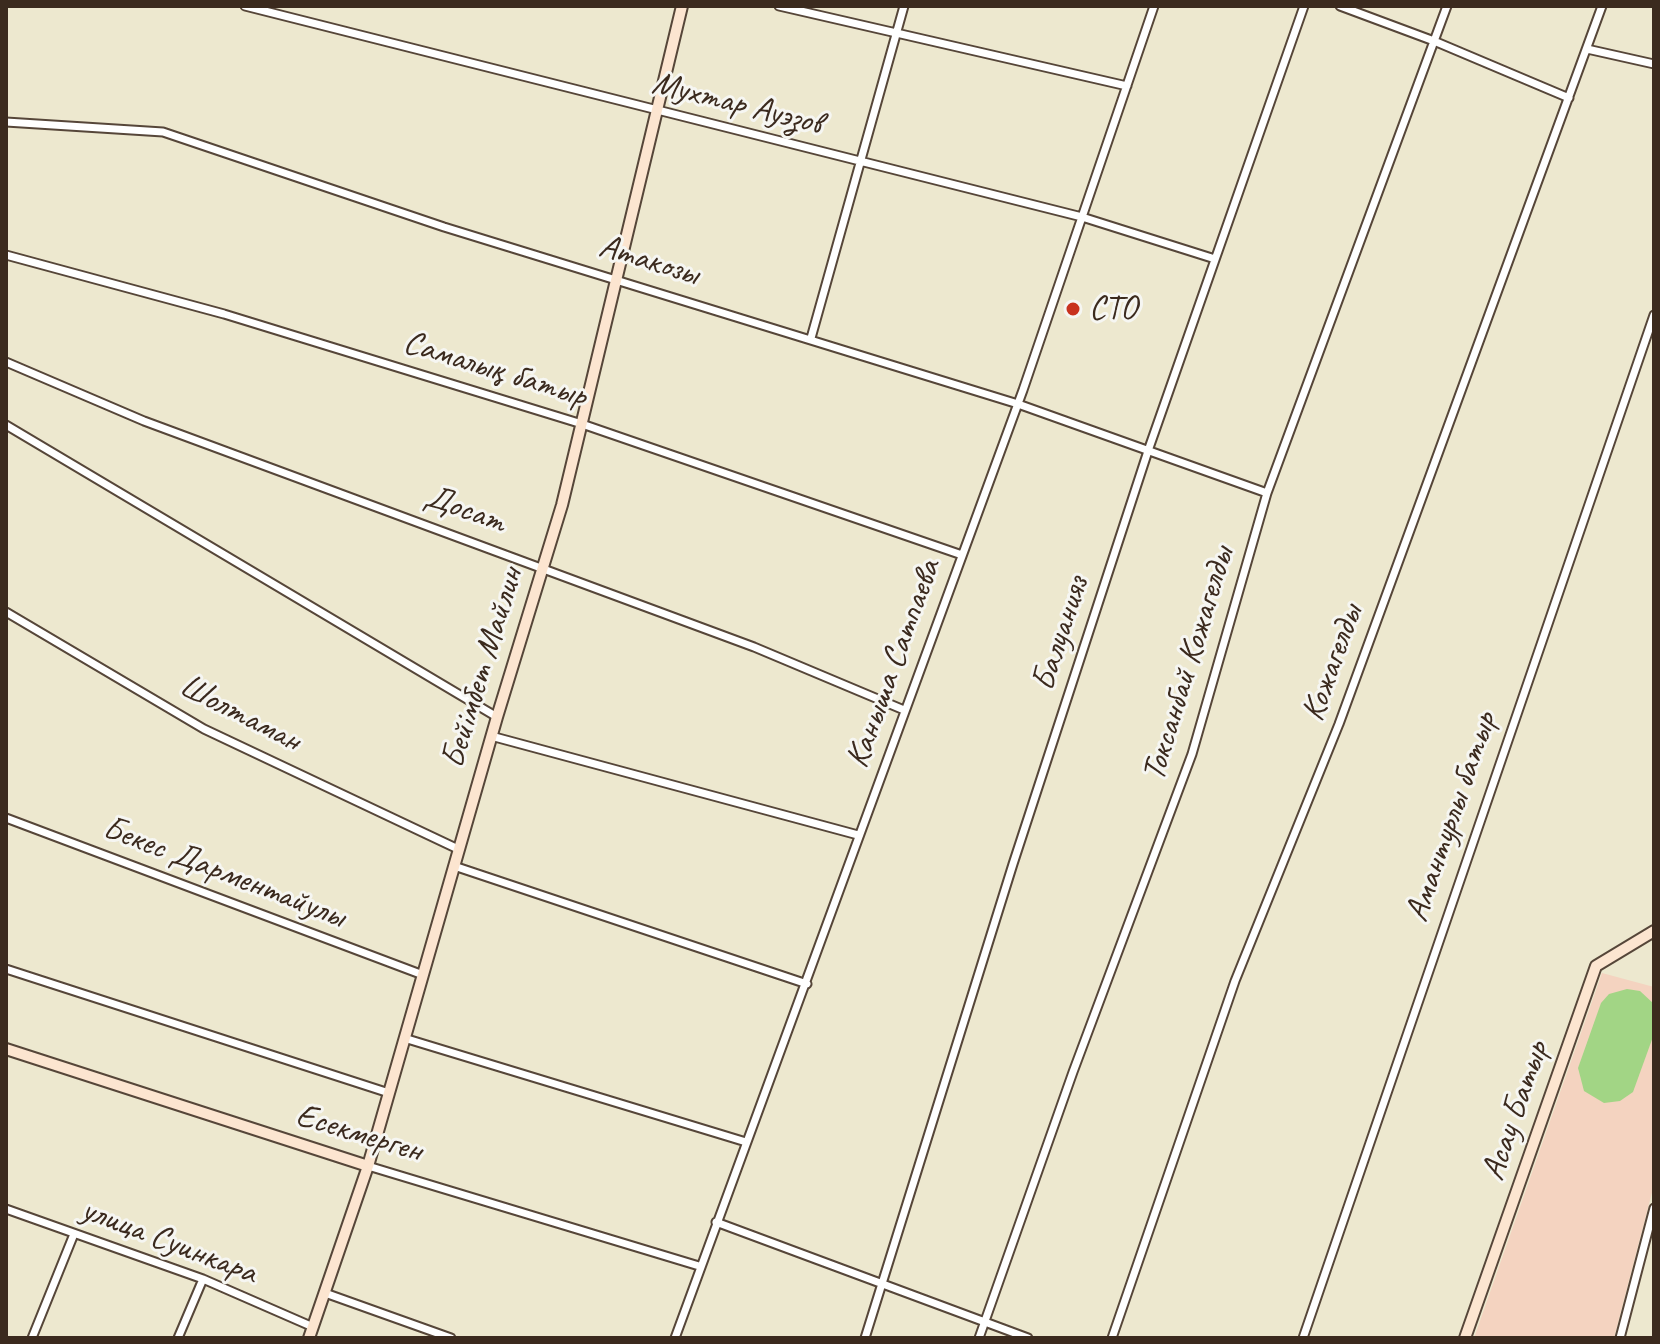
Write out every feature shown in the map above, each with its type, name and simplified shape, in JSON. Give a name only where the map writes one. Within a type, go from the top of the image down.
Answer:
[{"type":"street","name":"Мухтар Ауэзов","points":[[245,6],[1082,217],[1215,259]]},
{"type":"street","name":"Бейімбет Майлин","points":[[311,1333],[368,1166],[543,566],[582,424],[682,6]]},
{"type":"street","points":[[779,6],[1127,86]]},
{"type":"street","points":[[811,338],[904,6]]},
{"type":"street","name":"Каныша Сатпаева","points":[[675,1338],[1018,404],[1154,6]]},
{"type":"street","name":"Балуанияз","points":[[865,1338],[1013,864],[1149,448],[1304,6]]},
{"type":"street","points":[[1340,6],[1434,41],[1569,98]]},
{"type":"street","name":"Токсанбай Кожагелды","points":[[979,1338],[1192,754],[1267,493],[1447,6]]},
{"type":"street","name":"Кожагелды","points":[[1112,1338],[1235,981],[1339,724],[1602,6]]},
{"type":"street","points":[[1587,49],[1654,64]]},
{"type":"street","name":"Атакозы","points":[[6,122],[163,132],[444,227],[1018,404],[1149,448],[1267,493]]},
{"type":"street","name":"Самалық батыр","points":[[6,255],[224,314],[582,424],[962,555]]},
{"type":"street","name":"Амантурлы батыр","points":[[1303,1338],[1654,315]]},
{"type":"street","name":"Досат","points":[[6,362],[144,421],[543,566],[754,647],[904,710]]},
{"type":"street","points":[[6,425],[497,717]]},
{"type":"street","name":"Шолтаман","points":[[6,612],[204,729],[458,849]]},
{"type":"street","points":[[491,736],[858,835]]},
{"type":"street","name":"Бекес Дарментайулы","points":[[6,818],[423,975]]},
{"type":"street","points":[[454,866],[807,984]]},
{"type":"street","name":"Асау Батыр","points":[[1465,1338],[1596,966],[1654,931]]},
{"type":"street","points":[[6,969],[389,1093]]},
{"type":"street","points":[[404,1038],[746,1142]]},
{"type":"street","name":"Eсекмерген","points":[[6,1049],[368,1166],[699,1266]]},
{"type":"street","points":[[1620,1338],[1654,1208]]},
{"type":"street","name":"улица Суинкара","points":[[6,1209],[203,1279],[311,1333]]},
{"type":"street","points":[[716,1222],[1028,1338]]},
{"type":"street","points":[[32,1338],[74,1234]]},
{"type":"street","points":[[178,1338],[203,1279]]},
{"type":"street","points":[[325,1293],[451,1338]]},
{"type":"shaded area","points":[[1602,973],[1654,987],[1654,1185],[1614,1338],[1474,1338]]},
{"type":"green space","points":[[1627,989],[1640,991],[1654,1004],[1654,1034],[1633,1092],[1620,1101],[1604,1103],[1584,1091],[1578,1068],[1601,1003],[1609,994]]},
{"type":"place","name":"CTO","points":[[1073,309]]}]
